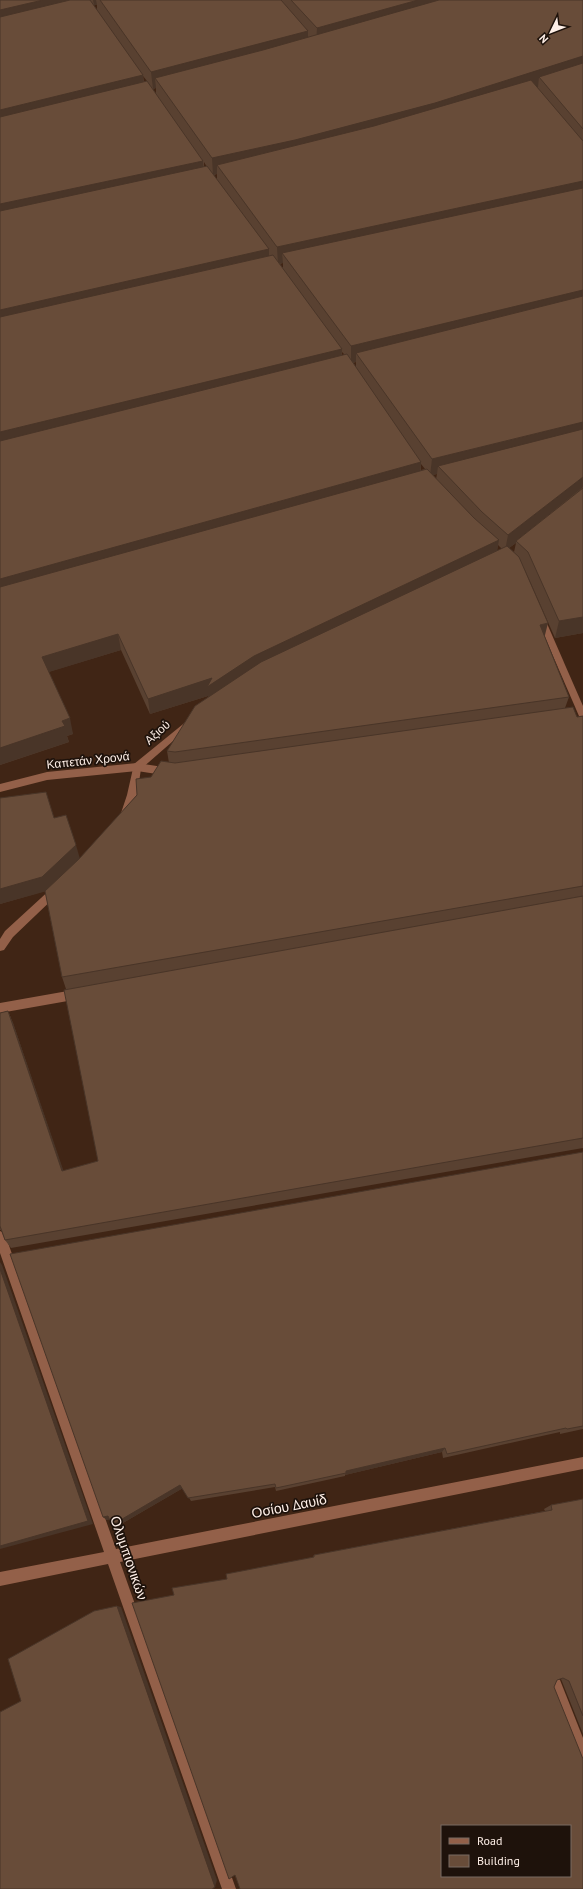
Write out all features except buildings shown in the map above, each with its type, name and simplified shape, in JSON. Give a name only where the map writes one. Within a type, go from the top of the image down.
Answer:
[{"type":"street","points":[[539,614],[581,716]]},
{"type":"street","name":"Αξιού","points":[[138,767],[186,723],[199,714]]},
{"type":"street","points":[[119,824],[124,818],[132,795],[138,767]]},
{"type":"street","name":"Καπετάν Χρονά","points":[[0,788],[48,776],[138,767],[177,773]]},
{"type":"street","points":[[0,947],[9,934],[61,885]]},
{"type":"street","points":[[0,1008],[86,993]]},
{"type":"street","name":"Ολυμπιονικών","points":[[0,1237],[228,1889]]},
{"type":"street","name":"Οσίου Δαυίδ","points":[[0,1579],[583,1463]]},
{"type":"street","points":[[555,1685],[583,1755]]}]
